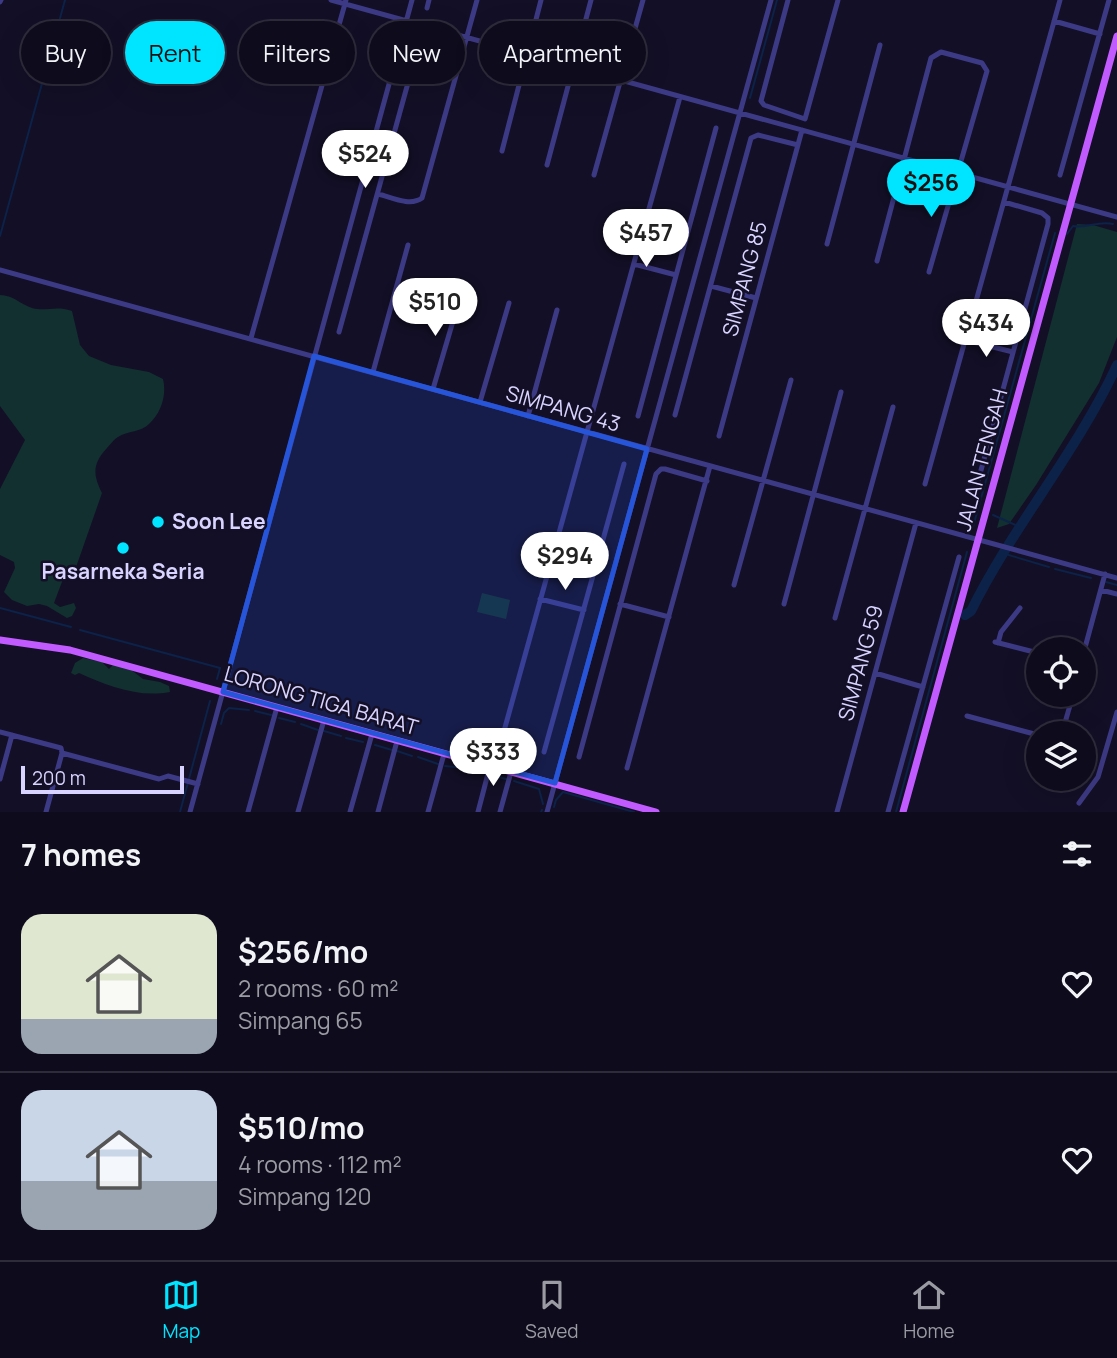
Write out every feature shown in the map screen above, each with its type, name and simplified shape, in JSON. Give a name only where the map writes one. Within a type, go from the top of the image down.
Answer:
[{"type":"main road","name":"JALAN TENGAH","points":[[903,812],[1117,36]]},
{"type":"main road","name":"LORONG TIGA BARAT","points":[[0,642],[70,650],[656,812]]},
{"type":"street","points":[[331,0],[407,21],[412,0]]},
{"type":"street","points":[[427,8],[429,0]]},
{"type":"street","points":[[378,194],[412,202],[418,202],[422,198],[477,0]]},
{"type":"street","points":[[536,21],[541,0]]},
{"type":"street","points":[[585,21],[591,0]]},
{"type":"street","points":[[637,21],[643,0]]},
{"type":"street","points":[[547,812],[771,0]]},
{"type":"street","points":[[788,0],[761,100],[765,106],[805,119],[838,0]]},
{"type":"street","points":[[925,484],[1060,0]]},
{"type":"street","points":[[1060,175],[1109,0]]},
{"type":"street","points":[[251,338],[345,2]]},
{"type":"street","points":[[1054,21],[1100,34]]},
{"type":"street","points":[[467,38],[479,41]]},
{"type":"street","points":[[827,244],[880,45]]},
{"type":"street","points":[[877,261],[931,58],[941,52],[982,63],[987,71],[929,272]]},
{"type":"street","points":[[190,812],[192,783],[223,692],[390,84]]},
{"type":"street","points":[[339,332],[408,84]]},
{"type":"street","points":[[502,151],[519,84]]},
{"type":"street","points":[[547,165],[568,84]]},
{"type":"street","points":[[594,175],[620,84]]},
{"type":"street","points":[[635,84],[1117,217]]},
{"type":"street","points":[[478,812],[680,97]]},
{"type":"street","points":[[638,416],[716,128]]},
{"type":"street","name":"SIMPANG 85","points":[[719,436],[802,130]]},
{"type":"street","points":[[676,415],[751,138],[758,135],[798,145]]},
{"type":"street","points":[[974,496],[1048,225],[1048,218],[1042,213],[1004,202]]},
{"type":"street","points":[[373,372],[408,244]]},
{"type":"street","points":[[634,264],[676,275]]},
{"type":"street","name":"SIMPANG 43","points":[[0,270],[1117,578]]},
{"type":"street","points":[[711,285],[756,298]]},
{"type":"street","points":[[433,389],[461,294]]},
{"type":"street","points":[[480,402],[509,303]]},
{"type":"street","points":[[528,416],[557,310]]},
{"type":"street","points":[[965,340],[1013,352]]},
{"type":"street","points":[[734,585],[791,380]]},
{"type":"street","points":[[784,604],[841,392]]},
{"type":"street","points":[[835,618],[893,407]]},
{"type":"street","points":[[544,752],[624,464]]},
{"type":"street","points":[[626,768],[710,466]]},
{"type":"street","points":[[579,757],[658,471],[665,469],[706,481]]},
{"type":"street","name":"SIMPANG 59","points":[[837,812],[916,523]]},
{"type":"street","points":[[888,812],[959,556]]},
{"type":"street","points":[[1088,637],[1105,574]]},
{"type":"street","points":[[1101,590],[1117,594]]},
{"type":"street","points":[[540,598],[584,610]]},
{"type":"street","points":[[620,604],[668,617]]},
{"type":"street","points":[[1020,608],[1001,632],[997,642],[1026,650]]},
{"type":"street","points":[[875,673],[923,687]]},
{"type":"street","points":[[248,812],[277,708]]},
{"type":"street","points":[[1079,803],[1098,777],[1117,712]]},
{"type":"street","points":[[967,716],[1026,732]]},
{"type":"street","points":[[298,812],[324,720]]},
{"type":"street","points":[[0,732],[61,748],[62,753],[46,812]]},
{"type":"street","points":[[350,812],[372,734]]},
{"type":"street","points":[[0,779],[12,735]]},
{"type":"street","points":[[378,812],[397,741]]},
{"type":"street","points":[[62,753],[159,779],[168,776],[192,783]]},
{"type":"street","points":[[428,812],[444,754]]},
{"type":"street","points":[[500,812],[511,772]]},
{"type":"highlighted area","points":[[314,356],[647,449],[555,783],[223,692]]},
{"type":"green space","points":[[1077,224],[1093,225],[1117,232],[1117,337],[1099,383],[1036,485],[1009,524],[997,528]]},
{"type":"green space","points":[[0,295],[9,296],[32,308],[72,311],[80,345],[89,356],[111,365],[149,372],[163,379],[163,397],[153,420],[142,429],[117,438],[96,465],[97,481],[102,493],[74,573],[65,574],[54,603],[60,607],[74,603],[76,608],[72,616],[67,618],[47,606],[27,606],[12,600],[4,592],[15,568],[14,562],[0,555],[0,489],[25,440],[0,406]]},
{"type":"green space","points":[[482,593],[510,600],[506,619],[477,612]]},
{"type":"green space","points":[[83,658],[102,662],[109,669],[113,665],[130,669],[143,679],[169,686],[170,692],[135,692],[79,673],[71,673],[75,663]]},
{"type":"waterway","points":[[0,236],[65,0]]},
{"type":"waterway","points":[[750,98],[777,0]]},
{"type":"waterway","points":[[1067,234],[1073,226],[1113,224]]},
{"type":"waterway","points":[[973,527],[1055,233]]},
{"type":"waterway","points":[[965,615],[971,611],[1006,549],[1083,428],[1117,365]]},
{"type":"waterway","points":[[993,515],[1020,527]]},
{"type":"waterway","points":[[896,812],[967,552]]},
{"type":"waterway","points":[[1002,553],[1049,567]]},
{"type":"waterway","points":[[1055,569],[1091,578]]},
{"type":"waterway","points":[[1106,582],[1117,585]]},
{"type":"waterway","points":[[0,608],[71,627]]},
{"type":"waterway","points":[[80,630],[220,668],[217,679]]},
{"type":"waterway","points":[[180,812],[210,701]]},
{"type":"waterway","points":[[221,724],[224,713],[229,708],[249,710]]},
{"type":"waterway","points":[[255,711],[271,715]]},
{"type":"waterway","points":[[279,718],[295,722]]},
{"type":"waterway","points":[[301,724],[318,730]]},
{"type":"waterway","points":[[324,731],[341,736]]},
{"type":"waterway","points":[[346,738],[363,742]]},
{"type":"waterway","points":[[375,745],[392,750]]},
{"type":"waterway","points":[[397,751],[412,756]]},
{"type":"waterway","points":[[418,757],[438,764]]},
{"type":"waterway","points":[[445,766],[465,768]]},
{"type":"waterway","points":[[471,769],[485,773]]},
{"type":"waterway","points":[[492,775],[506,779]]},
{"type":"waterway","points":[[514,781],[539,789],[543,804]]},
{"type":"waterway","points":[[554,807],[563,792],[634,812]]},
{"type":"place","name":"Soon Lee","points":[[158,522]]},
{"type":"place","name":"Pasarneka Seria","points":[[123,548]]}]
